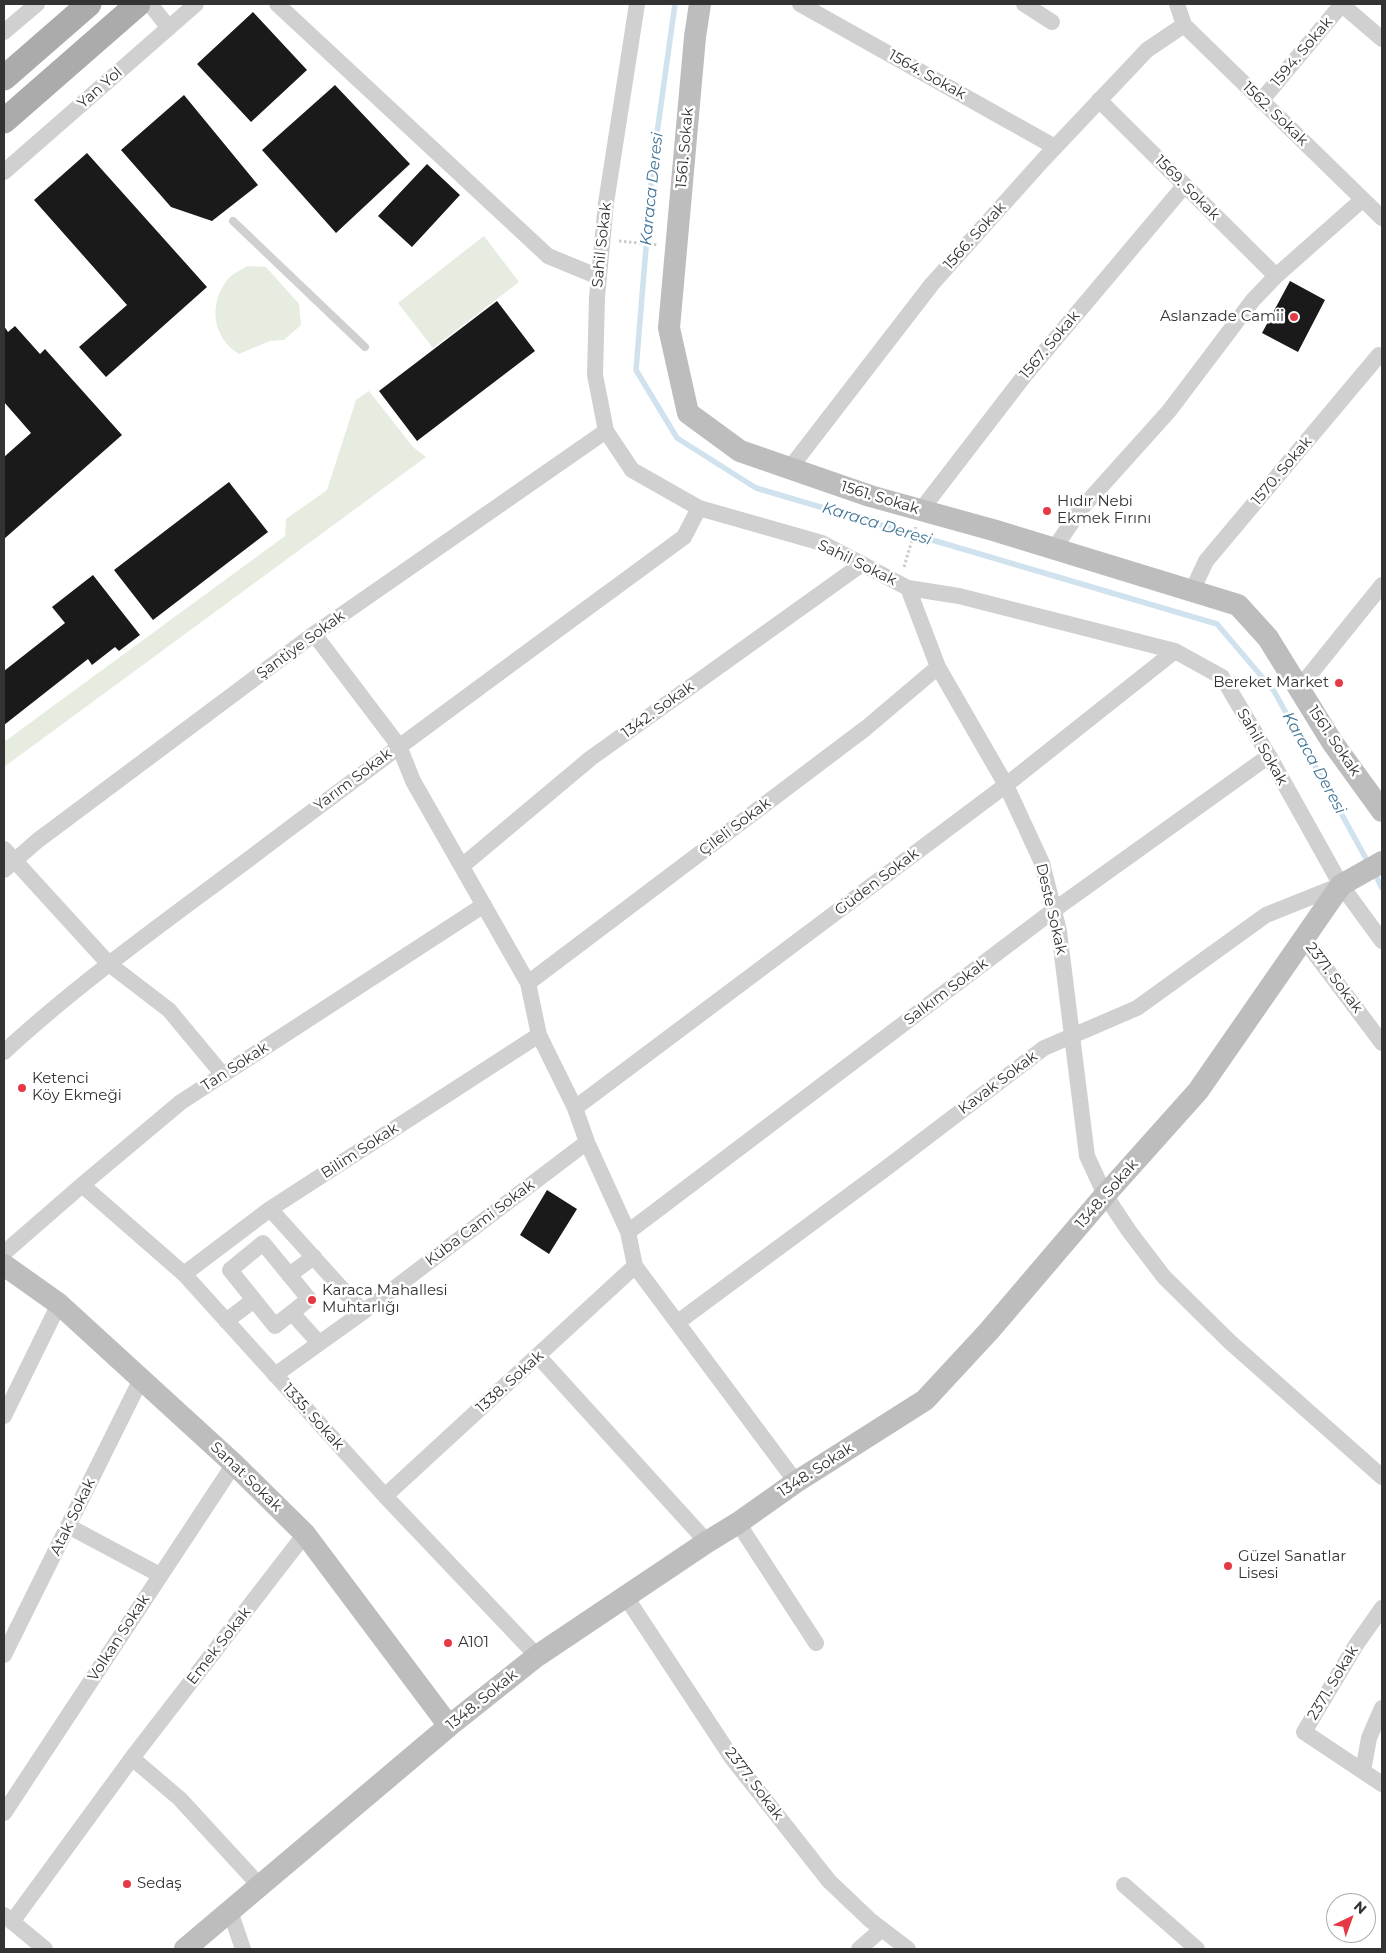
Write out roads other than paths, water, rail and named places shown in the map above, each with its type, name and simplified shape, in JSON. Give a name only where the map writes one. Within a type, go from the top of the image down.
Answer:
[{"type":"main road","points":[[4,78],[89,4]]},
{"type":"main road","points":[[4,121],[138,4]]},
{"type":"street","points":[[4,32],[36,4]]},
{"type":"street","points":[[150,4],[169,28]]},
{"type":"street","name":"Yan Yol","points":[[4,172],[196,4]]},
{"type":"street","points":[[278,4],[548,256],[599,277]]},
{"type":"street","name":"Sahil Sokak","points":[[638,4],[606,203],[599,277],[595,375],[606,431],[632,470],[699,508],[822,543],[904,585],[959,596],[1175,651],[1222,677],[1269,756],[1341,885],[1382,941]]},
{"type":"street","name":"1561. Sokak","points":[[700,4],[695,37],[668,328],[688,413],[740,451],[870,496],[1238,605],[1268,638],[1332,742],[1380,803]]},
{"type":"street","name":"1564. Sokak","points":[[800,4],[1055,147]]},
{"type":"street","points":[[1024,4],[1052,22]]},
{"type":"street","name":"1562. Sokak","points":[[1177,4],[1184,25],[1382,218]]},
{"type":"street","points":[[1342,4],[1382,39]]},
{"type":"street","name":"1594. Sokak","points":[[1261,101],[1342,4]]},
{"type":"street","name":"1566. Sokak","points":[[790,468],[932,284],[1055,147],[1147,50],[1184,25]]},
{"type":"street","name":"1569. Sokak","points":[[1099,100],[1276,276]]},
{"type":"street","name":"1567. Sokak","points":[[921,510],[1024,374],[1185,186]]},
{"type":"street","points":[[1054,549],[1080,510],[1169,411],[1253,300],[1276,276],[1362,200]]},
{"type":"street","name":"1570. Sokak","points":[[1192,591],[1206,562],[1379,355]]},
{"type":"street","name":"Şantiye Sokak","points":[[7,860],[37,841],[314,634],[606,431]]},
{"type":"street","name":"Yarım Sokak","points":[[4,1052],[109,964],[399,746],[684,537],[699,508]]},
{"type":"street","name":"1342. Sokak","points":[[462,866],[590,758],[862,564]]},
{"type":"street","name":"Deste Sokak","points":[[904,585],[938,667],[1006,784],[1042,863],[1059,931],[1074,1036],[1087,1156],[1106,1195],[1129,1231],[1164,1277],[1230,1342],[1382,1477]]},
{"type":"street","points":[[1299,688],[1382,585]]},
{"type":"street","points":[[314,634],[399,746],[412,782],[528,983],[539,1035],[575,1108],[587,1142],[628,1232],[635,1266],[796,1482]]},
{"type":"street","name":"Güden Sokak","points":[[575,1108],[1006,784],[1175,651]]},
{"type":"street","name":"Çileli Sokak","points":[[528,983],[866,728],[938,667]]},
{"type":"street","name":"Salkım Sokak","points":[[628,1232],[1054,910],[1269,756]]},
{"type":"street","points":[[7,860],[109,964],[169,1010],[223,1075]]},
{"type":"street","points":[[1341,885],[1382,862]]},
{"type":"street","name":"1348. Sokak","points":[[185,1949],[449,1726],[537,1656],[706,1542],[738,1523],[796,1482],[925,1400],[989,1331],[1198,1091],[1341,885]]},
{"type":"street","name":"Kavak Sokak","points":[[678,1322],[889,1166],[1044,1048],[1137,1008],[1266,915],[1341,885]]},
{"type":"street","name":"Tan Sokak","points":[[4,1253],[82,1184],[181,1102],[484,904]]},
{"type":"street","name":"2371. Sokak","points":[[1303,938],[1382,1043]]},
{"type":"street","name":"Bilim Sokak","points":[[184,1274],[270,1209],[539,1035]]},
{"type":"street","name":"Küba Cami Sokak","points":[[275,1375],[363,1312],[587,1142]]},
{"type":"street","name":"1335. Sokak","points":[[82,1184],[184,1274],[385,1496],[537,1656]]},
{"type":"street","points":[[270,1209],[363,1312]]},
{"type":"street","points":[[234,1237],[249,1256]]},
{"type":"street","points":[[264,1244],[289,1275],[309,1299],[275,1326],[230,1270],[264,1244]]},
{"type":"street","points":[[289,1275],[314,1257]]},
{"type":"street","name":"Sanat Sokak","points":[[4,1265],[59,1304],[234,1464],[305,1534],[449,1726]]},
{"type":"street","name":"1338. Sokak","points":[[385,1496],[635,1266]]},
{"type":"street","points":[[226,1321],[254,1300]]},
{"type":"street","points":[[4,1416],[59,1304]]},
{"type":"street","points":[[292,1313],[320,1343]]},
{"type":"street","points":[[538,1356],[706,1542]]},
{"type":"street","name":"Atak Sokak","points":[[4,1655],[141,1379]]},
{"type":"street","name":"Volkan Sokak","points":[[4,1813],[234,1464]]},
{"type":"street","points":[[738,1523],[816,1643]]},
{"type":"street","points":[[68,1526],[160,1575]]},
{"type":"street","name":"Emek Sokak","points":[[8,1919],[305,1534]]},
{"type":"street","name":"2377. Sokak","points":[[626,1596],[732,1758],[829,1881],[882,1929],[908,1949]]},
{"type":"street","name":"2371. Sokak","points":[[1382,1608],[1356,1644],[1304,1732],[1382,1784]]},
{"type":"street","points":[[1363,1771],[1369,1738],[1382,1708]]},
{"type":"street","points":[[132,1758],[180,1799],[260,1886]]},
{"type":"street","points":[[1124,1885],[1197,1949]]},
{"type":"street","points":[[230,1911],[243,1949]]},
{"type":"street","points":[[8,1919],[45,1949]]},
{"type":"street","points":[[859,1949],[882,1929]]},
{"type":"lane","points":[[234,221],[365,347]]},
{"type":"waterway","name":"Karaca Deresi","points":[[675,4],[653,162],[636,370],[677,438],[756,488],[1217,624],[1274,691],[1369,864]]},
{"type":"waterway","name":"Karaca Deresi","points":[[1374,872],[1382,888]]},
{"type":"place","name":"Aslanzade Camii","points":[[1294,317]]},
{"type":"place","name":"Hıdır Nebi Ekmek Fırını","points":[[1047,511]]},
{"type":"place","name":"Bereket Market","points":[[1339,683]]},
{"type":"place","name":"Ketenci Köy Ekmeği","points":[[22,1088]]},
{"type":"place","name":"Karaca Mahallesi Muhtarlığı","points":[[312,1300]]},
{"type":"place","name":"Güzel Sanatlar Lisesi","points":[[1228,1566]]},
{"type":"place","name":"A101","points":[[448,1643]]},
{"type":"place","name":"Sedaş","points":[[127,1884]]}]
